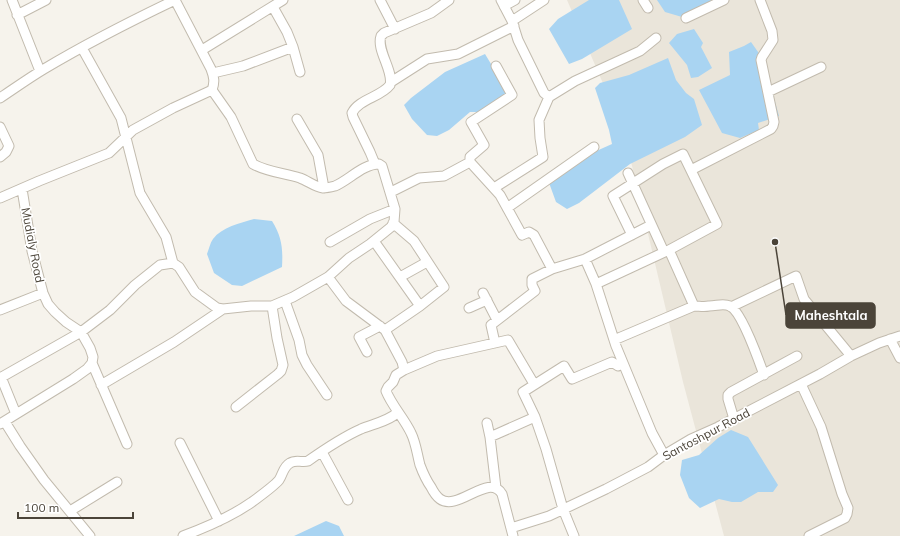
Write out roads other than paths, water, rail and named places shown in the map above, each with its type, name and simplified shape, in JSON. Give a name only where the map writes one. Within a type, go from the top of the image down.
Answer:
[{"type":"street","points":[[12,0],[40,71]]},
{"type":"street","points":[[17,15],[46,0]]},
{"type":"street","points":[[0,98],[40,71],[175,0],[213,73],[214,84],[212,90],[173,108],[133,130],[109,154],[39,180],[0,198]]},
{"type":"street","points":[[202,50],[283,0]]},
{"type":"street","points":[[380,0],[395,28]]},
{"type":"street","points":[[375,164],[352,113],[357,107],[388,88],[390,82],[380,39],[384,33],[431,13],[449,0]]},
{"type":"street","points":[[515,0],[503,3],[513,23],[516,35],[542,89],[548,97]]},
{"type":"street","points":[[390,82],[427,59],[458,54],[513,23],[544,0]]},
{"type":"street","points":[[686,18],[724,0]]},
{"type":"street","points":[[691,170],[771,129],[774,126],[761,60],[762,56],[773,40],[772,31],[760,0]]},
{"type":"street","points":[[273,7],[287,32],[300,72]]},
{"type":"street","points":[[494,188],[543,157],[539,120],[548,97],[575,81],[640,51],[656,38]]},
{"type":"street","points":[[213,73],[243,66],[293,47]]},
{"type":"street","points":[[82,48],[121,118],[140,194],[166,237],[173,264]]},
{"type":"street","points":[[470,162],[470,157],[484,145],[471,122],[512,95],[496,66]]},
{"type":"street","points":[[768,92],[821,67]]},
{"type":"street","points":[[16,414],[0,378],[81,332],[110,310],[147,275],[160,265],[173,264],[179,267],[196,292],[217,308],[223,309],[251,306],[272,306],[285,301],[328,277],[349,258],[374,241],[393,223],[395,209],[382,166],[375,164],[334,186],[324,188],[316,186],[309,181],[259,167],[253,164],[231,117],[212,90]]},
{"type":"street","points":[[297,119],[318,155],[324,188]]},
{"type":"street","points":[[0,127],[9,146],[6,152],[0,156]]},
{"type":"street","points":[[507,208],[594,148]]},
{"type":"street","points":[[596,284],[667,251],[717,224],[683,154],[663,164],[613,196],[632,235]]},
{"type":"street","points":[[470,162],[494,188],[522,235],[529,232],[534,235],[552,269]]},
{"type":"street","points":[[391,192],[419,178],[444,176],[470,162]]},
{"type":"street","points":[[628,173],[651,225],[667,251],[694,306]]},
{"type":"street","name":"Mudialy Road","points":[[22,189],[36,272],[43,293],[48,304],[55,312],[66,322],[81,332],[90,348],[93,357],[92,363],[127,444]]},
{"type":"street","points":[[330,242],[370,219],[395,209]]},
{"type":"street","points":[[367,352],[359,337],[383,328],[420,306],[444,287],[414,241],[393,223]]},
{"type":"street","points":[[496,343],[491,324],[535,291],[532,286],[532,279],[552,269],[585,259],[651,225]]},
{"type":"street","points":[[374,241],[420,306]]},
{"type":"street","points":[[585,259],[596,284],[623,363],[652,433],[664,455]]},
{"type":"street","points":[[400,277],[427,262]]},
{"type":"street","points":[[732,307],[796,276],[804,299],[851,356]]},
{"type":"street","points":[[328,277],[346,301],[383,328],[402,362],[404,370]]},
{"type":"street","points":[[0,310],[43,293]]},
{"type":"street","points":[[469,308],[485,296],[497,320]]},
{"type":"street","points":[[285,301],[299,340],[302,355],[327,395]]},
{"type":"street","points":[[614,340],[694,306],[722,304],[732,307],[737,311],[764,375]]},
{"type":"street","points":[[236,407],[278,374],[282,368],[282,358],[272,306]]},
{"type":"street","points":[[101,385],[174,342],[223,309]]},
{"type":"street","name":"Santoshpur Road","points":[[512,532],[549,516],[648,467],[664,455],[691,439],[734,419],[851,356],[900,336]]},
{"type":"street","points":[[890,339],[900,358]]},
{"type":"street","points":[[512,532],[502,494],[500,490],[496,488],[490,487],[482,489],[454,501],[444,501],[435,494],[424,476],[412,433],[386,391],[396,375],[437,356],[508,340],[534,384]]},
{"type":"street","points":[[734,419],[728,395],[731,392],[797,356]]},
{"type":"street","points":[[574,536],[563,509],[546,449],[535,417],[522,392],[564,366],[572,379],[612,362],[618,366],[623,363]]},
{"type":"street","points":[[90,536],[31,462],[3,423],[73,379],[87,369],[92,363]]},
{"type":"street","points":[[801,384],[821,426],[842,494],[848,508],[847,514],[844,518],[809,536]]},
{"type":"street","points":[[183,536],[219,521],[252,502],[279,480],[282,471],[290,462],[296,460],[304,462],[308,461],[360,429],[394,416],[398,412]]},
{"type":"street","points":[[490,437],[535,417]]},
{"type":"street","points":[[487,423],[496,488]]},
{"type":"street","points":[[180,443],[219,521]]},
{"type":"street","points":[[322,452],[348,500]]},
{"type":"street","points":[[70,511],[117,482]]},
{"type":"water","points":[[589,0],[619,0],[632,29],[582,59],[569,64],[549,29],[558,19]]},
{"type":"water","points":[[657,0],[717,0],[682,17],[665,12]]},
{"type":"water","points":[[694,29],[703,43],[701,47],[712,68],[698,77],[691,78],[687,65],[669,43],[677,34]]},
{"type":"water","points":[[751,42],[763,59],[779,116],[758,123],[759,130],[740,138],[722,133],[699,90],[730,75],[729,52]]},
{"type":"water","points":[[485,54],[508,92],[480,112],[470,112],[449,130],[437,136],[427,135],[412,119],[404,105],[445,72]]},
{"type":"water","points":[[668,58],[676,80],[686,93],[694,99],[702,125],[685,137],[630,164],[579,203],[567,209],[556,202],[548,180],[574,161],[612,144],[595,88],[600,83],[629,75]]},
{"type":"water","points":[[254,219],[272,221],[278,232],[281,243],[282,267],[242,286],[232,285],[214,273],[207,254],[211,242],[221,231]]},
{"type":"water","points":[[731,430],[748,437],[778,485],[773,492],[758,492],[741,502],[732,502],[719,499],[700,508],[689,498],[680,475],[682,460],[699,455],[718,438]]},
{"type":"water","points":[[326,521],[339,526],[344,536],[294,536]]},
{"type":"place","name":"Maheshtala","points":[[775,242]]}]
